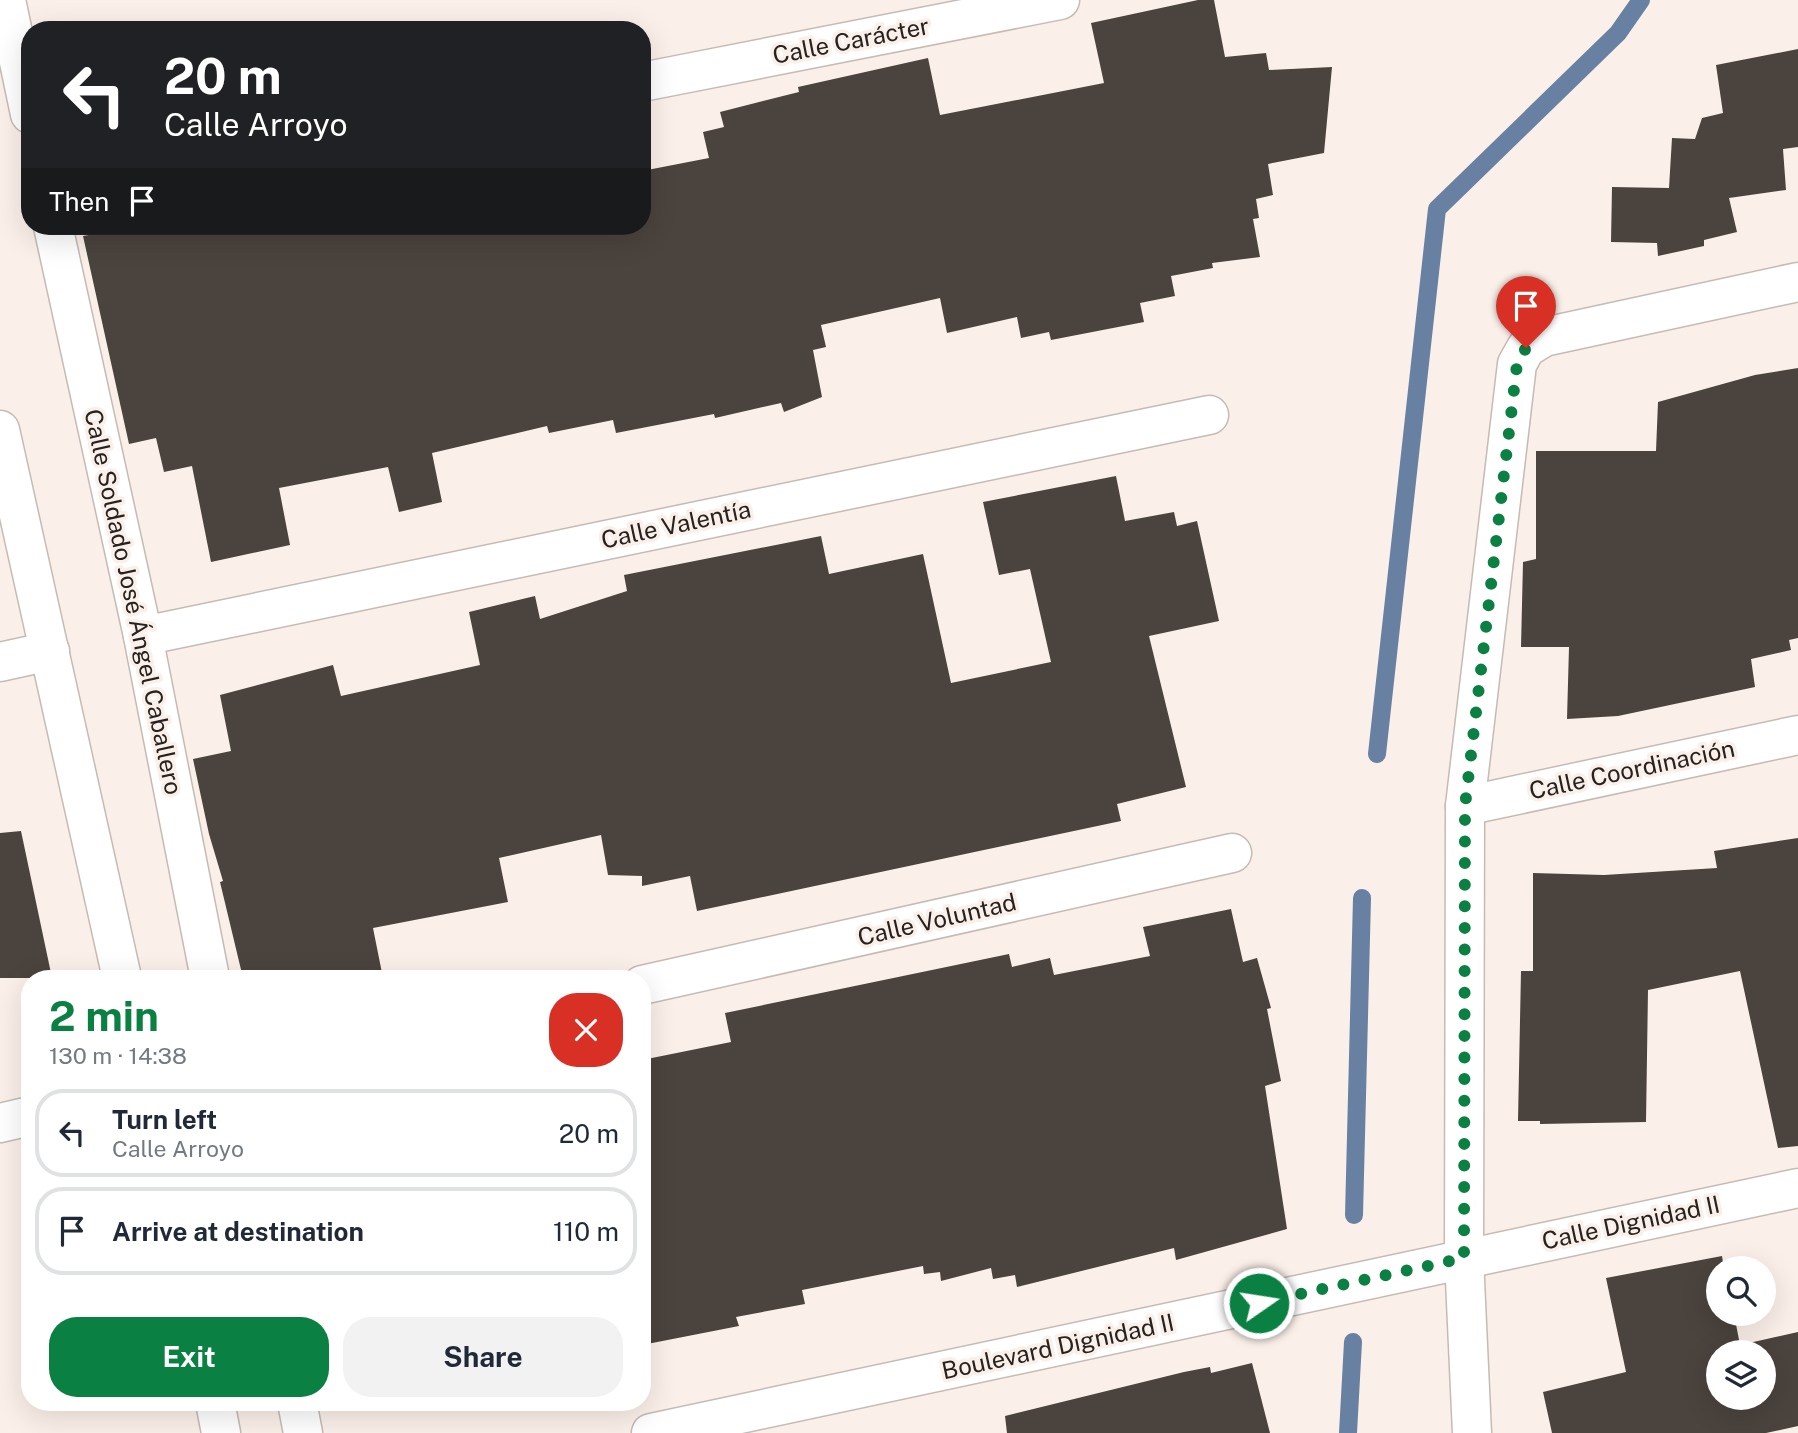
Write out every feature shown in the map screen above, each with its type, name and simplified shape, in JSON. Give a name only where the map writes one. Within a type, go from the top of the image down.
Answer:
[{"type":"street","points":[[6,0],[21,71]]},
{"type":"street","name":"Calle Carácter","points":[[651,80],[1060,0]]},
{"type":"street","name":"Calle Soldado José Ángel Caballero","points":[[56,235],[143,636],[208,970]]},
{"type":"street","points":[[1472,1433],[1464,1258],[1465,806],[1517,364],[1526,348],[1544,337],[1798,282]]},
{"type":"street","name":"Calle Valentía","points":[[143,636],[1209,415]]},
{"type":"street","points":[[0,430],[120,970]]},
{"type":"street","points":[[0,662],[50,651]]},
{"type":"street","name":"Calle Coordinación","points":[[1465,806],[1798,735]]},
{"type":"street","name":"Calle Voluntad","points":[[651,983],[1232,853]]},
{"type":"street","points":[[0,1123],[21,1118]]},
{"type":"street","name":"Calle Dignidad II","points":[[1464,1258],[1798,1188]]},
{"type":"street","name":"Boulevard Dignidad II","points":[[651,1433],[1464,1258]]},
{"type":"street","points":[[217,1411],[221,1433]]},
{"type":"street","points":[[299,1411],[303,1433]]},
{"type":"building","points":[[1198,0],[1214,0],[1225,57],[1266,53],[1269,70],[1332,67],[1324,153],[1268,164],[1273,195],[1256,199],[1259,218],[1253,219],[1260,257],[1212,263],[1213,268],[1171,276],[1175,296],[1140,303],[1144,322],[1051,340],[1049,332],[1021,338],[1017,317],[947,333],[940,298],[821,325],[826,347],[813,350],[822,397],[784,412],[781,403],[715,418],[714,414],[616,433],[613,420],[549,433],[547,426],[432,453],[442,502],[399,512],[388,467],[279,488],[290,545],[211,562],[192,466],[164,472],[156,438],[129,444],[83,236],[651,235],[651,169],[709,158],[703,132],[724,127],[720,112],[799,92],[798,87],[928,58],[940,115],[1104,83],[1091,23]]},
{"type":"building","points":[[1798,49],[1798,147],[1783,149],[1786,190],[1729,198],[1737,232],[1704,240],[1704,246],[1658,256],[1657,243],[1611,242],[1612,187],[1669,188],[1672,138],[1695,139],[1702,118],[1723,113],[1716,65]]},
{"type":"building","points":[[1798,368],[1798,638],[1789,640],[1791,650],[1751,659],[1755,687],[1618,716],[1567,719],[1569,647],[1521,647],[1523,562],[1536,559],[1536,451],[1656,451],[1658,402],[1755,375]]},
{"type":"building","points":[[1116,476],[1125,521],[1174,512],[1177,526],[1197,521],[1219,621],[1149,636],[1186,787],[1117,804],[1121,821],[697,911],[690,876],[642,886],[642,876],[608,875],[601,835],[499,858],[508,902],[373,928],[381,970],[241,970],[220,882],[223,881],[209,834],[193,759],[231,751],[220,695],[333,665],[341,696],[480,665],[469,612],[535,596],[540,619],[627,591],[624,575],[821,536],[829,574],[923,554],[951,683],[1051,662],[1030,569],[999,575],[983,502]]},
{"type":"building","points":[[21,831],[50,970],[21,970],[21,978],[0,978],[0,833]]},
{"type":"building","points":[[1798,838],[1798,1146],[1778,1148],[1740,971],[1648,990],[1646,1122],[1540,1124],[1540,1121],[1518,1121],[1521,971],[1533,971],[1533,873],[1604,875],[1717,868],[1714,851]]},
{"type":"building","points":[[1231,909],[1243,962],[1257,958],[1271,1008],[1267,1009],[1281,1081],[1265,1086],[1287,1229],[1176,1260],[1174,1248],[1017,1287],[1015,1275],[993,1279],[991,1268],[941,1281],[940,1272],[924,1274],[923,1266],[802,1290],[805,1304],[736,1317],[739,1326],[651,1343],[651,1058],[731,1042],[725,1013],[1009,954],[1012,967],[1050,958],[1054,975],[1150,956],[1143,927]]},
{"type":"building","points":[[1706,1259],[1706,1326],[1736,1326],[1739,1340],[1706,1340],[1706,1410],[1776,1410],[1776,1340],[1762,1340],[1798,1332],[1798,1426],[1766,1433],[1552,1433],[1543,1392],[1626,1372],[1606,1278]]},
{"type":"building","points":[[1252,1363],[1270,1433],[1007,1433],[1005,1416],[1184,1372],[1210,1367],[1211,1373]]},
{"type":"waterway","points":[[1377,754],[1437,209],[1618,33],[1641,0]]},
{"type":"waterway","points":[[1354,1215],[1362,898]]},
{"type":"waterway","points":[[1348,1433],[1353,1342]]},
{"type":"route","points":[[1259,1303],[1464,1258],[1465,806],[1517,364],[1526,348]]}]
